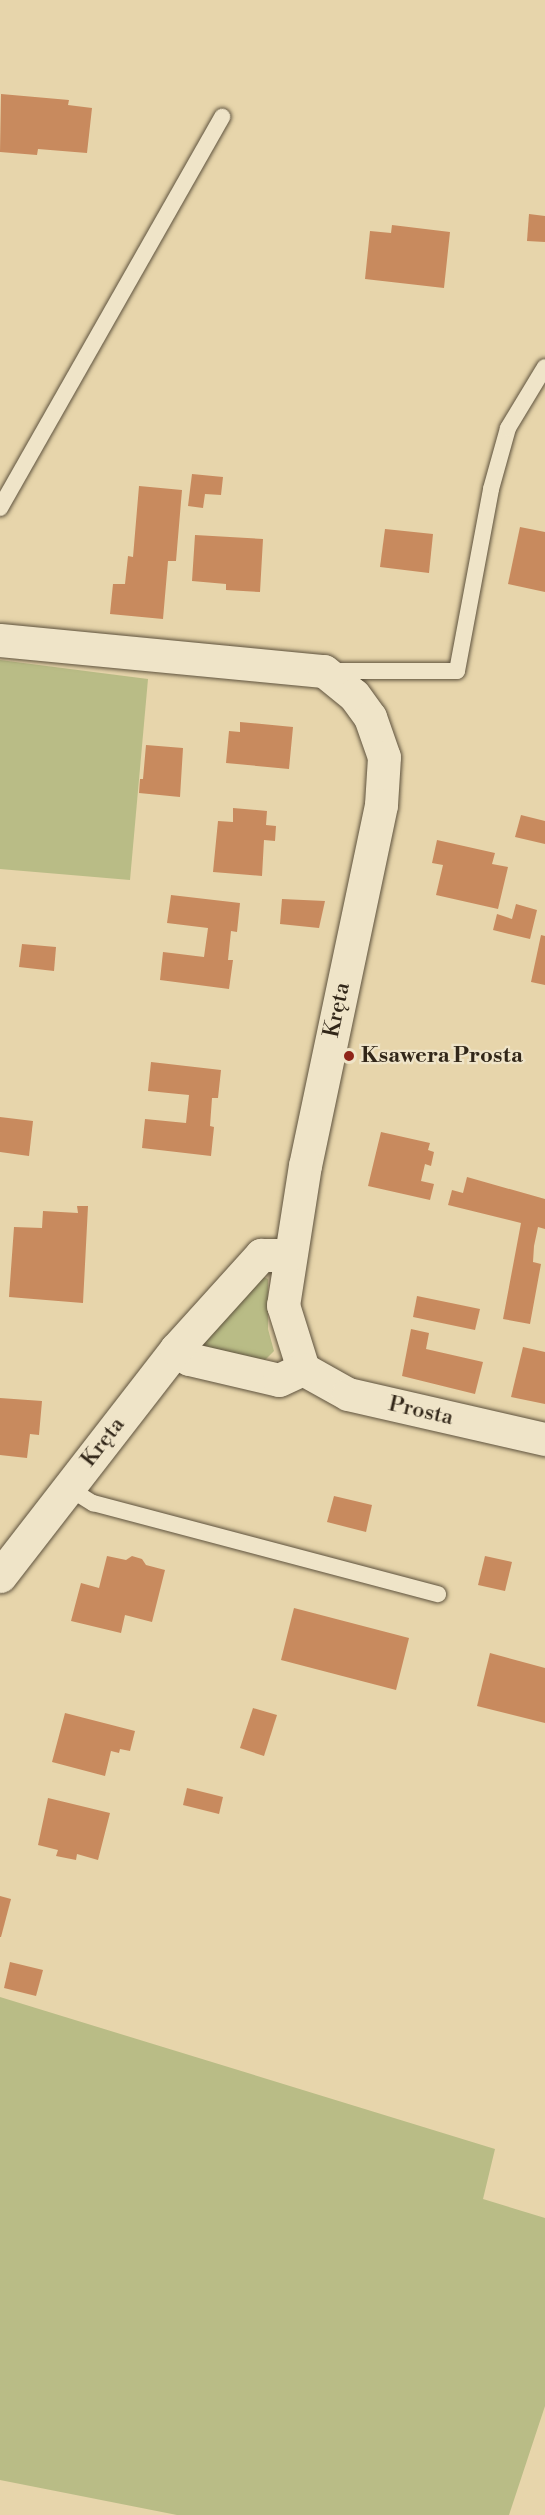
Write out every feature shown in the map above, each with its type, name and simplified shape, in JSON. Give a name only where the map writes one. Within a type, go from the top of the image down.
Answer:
[{"type":"street","points":[[0,640],[324,671]]},
{"type":"street","name":"Kręta","points":[[0,1576],[176,1349],[261,1255],[289,1255],[305,1165],[381,805],[384,757],[370,717],[354,695],[324,671]]},
{"type":"street","points":[[176,1349],[189,1359],[279,1380],[303,1369],[283,1305],[289,1255]]},
{"type":"street","name":"Prosta","points":[[303,1369],[348,1394],[545,1439]]},
{"type":"lane","points":[[0,508],[222,117]]},
{"type":"lane","points":[[324,671],[457,671],[490,489],[508,428],[545,367]]},
{"type":"lane","points":[[67,1487],[93,1503],[438,1594]]},
{"type":"green space","points":[[0,660],[148,679],[130,880],[0,869]]},
{"type":"green space","points":[[261,1276],[268,1279],[268,1329],[274,1351],[265,1360],[203,1346],[204,1339]]},
{"type":"green space","points":[[0,1997],[495,2149],[483,2199],[545,2218],[545,2406],[509,2515],[177,2515],[0,2480]]},
{"type":"building","points":[[1,94],[69,100],[68,105],[92,108],[87,153],[38,149],[37,155],[0,152]]},
{"type":"building","points":[[529,214],[545,216],[545,242],[527,241]]},
{"type":"building","points":[[392,225],[450,232],[444,288],[365,279],[370,231],[391,233]]},
{"type":"building","points":[[192,474],[223,477],[221,495],[205,494],[203,508],[188,506]]},
{"type":"building","points":[[139,486],[182,490],[176,561],[168,561],[163,619],[110,614],[113,584],[125,584],[128,556],[133,557]]},
{"type":"building","points":[[520,527],[545,532],[545,592],[508,584]]},
{"type":"building","points":[[385,529],[433,534],[429,573],[380,567]]},
{"type":"building","points":[[195,535],[263,539],[260,592],[226,590],[226,584],[192,581]]},
{"type":"building","points":[[240,722],[293,727],[289,769],[226,763],[229,731],[240,732]]},
{"type":"building","points":[[146,745],[183,748],[180,797],[139,793],[140,779],[143,779]]},
{"type":"building","points":[[233,808],[267,811],[266,825],[276,826],[275,841],[264,840],[262,876],[213,872],[218,821],[233,822]]},
{"type":"building","points":[[521,815],[545,821],[545,844],[515,837]]},
{"type":"building","points":[[437,840],[495,853],[492,864],[508,867],[498,909],[436,895],[443,865],[432,863]]},
{"type":"building","points":[[171,895],[240,903],[237,932],[231,931],[228,960],[233,960],[229,989],[160,980],[163,952],[204,957],[208,928],[167,923]]},
{"type":"building","points":[[282,899],[325,901],[319,928],[280,924]]},
{"type":"building","points":[[516,904],[537,910],[530,939],[493,930],[497,914],[512,919]]},
{"type":"building","points":[[541,935],[545,936],[545,985],[531,982]]},
{"type":"building","points":[[22,944],[56,947],[54,971],[19,967]]},
{"type":"building","points":[[151,1062],[221,1070],[218,1098],[212,1098],[210,1126],[214,1127],[211,1156],[142,1148],[145,1119],[186,1123],[189,1095],[148,1091]]},
{"type":"building","points":[[0,1117],[33,1121],[29,1156],[0,1152]]},
{"type":"building","points":[[381,1132],[430,1143],[428,1150],[434,1152],[431,1166],[425,1164],[421,1181],[434,1184],[430,1200],[368,1186]]},
{"type":"building","points":[[467,1177],[545,1199],[545,1229],[538,1227],[534,1246],[533,1262],[541,1264],[530,1324],[503,1319],[521,1223],[448,1205],[452,1190],[463,1193]]},
{"type":"building","points":[[77,1206],[88,1206],[83,1303],[9,1297],[14,1227],[42,1228],[43,1211],[78,1213]]},
{"type":"building","points":[[417,1296],[480,1309],[475,1330],[413,1317]]},
{"type":"building","points":[[411,1329],[429,1333],[426,1349],[483,1362],[475,1394],[402,1376]]},
{"type":"building","points":[[523,1347],[545,1352],[545,1404],[511,1397]]},
{"type":"building","points":[[0,1398],[42,1401],[39,1435],[30,1434],[27,1458],[0,1455]]},
{"type":"building","points":[[334,1496],[372,1505],[366,1532],[327,1522]]},
{"type":"building","points":[[107,1556],[126,1560],[132,1556],[142,1559],[146,1565],[165,1570],[152,1622],[125,1615],[121,1633],[71,1621],[81,1583],[99,1588]]},
{"type":"building","points":[[485,1556],[512,1562],[505,1591],[478,1585]]},
{"type":"building","points":[[294,1608],[409,1638],[396,1690],[281,1660]]},
{"type":"building","points":[[490,1653],[545,1668],[545,1723],[477,1706]]},
{"type":"building","points":[[253,1708],[277,1715],[264,1756],[240,1748]]},
{"type":"building","points":[[65,1713],[135,1731],[130,1751],[120,1749],[119,1753],[111,1751],[105,1776],[52,1762]]},
{"type":"building","points":[[187,1788],[223,1797],[219,1814],[183,1805]]},
{"type":"building","points":[[48,1798],[110,1813],[98,1860],[77,1854],[76,1860],[56,1856],[58,1850],[38,1845]]},
{"type":"building","points":[[0,1896],[11,1899],[1,1937],[0,1937]]},
{"type":"building","points":[[10,1962],[43,1970],[36,1996],[4,1988]]},
{"type":"place","name":"Ksawera Prosta","points":[[349,1056]]}]
